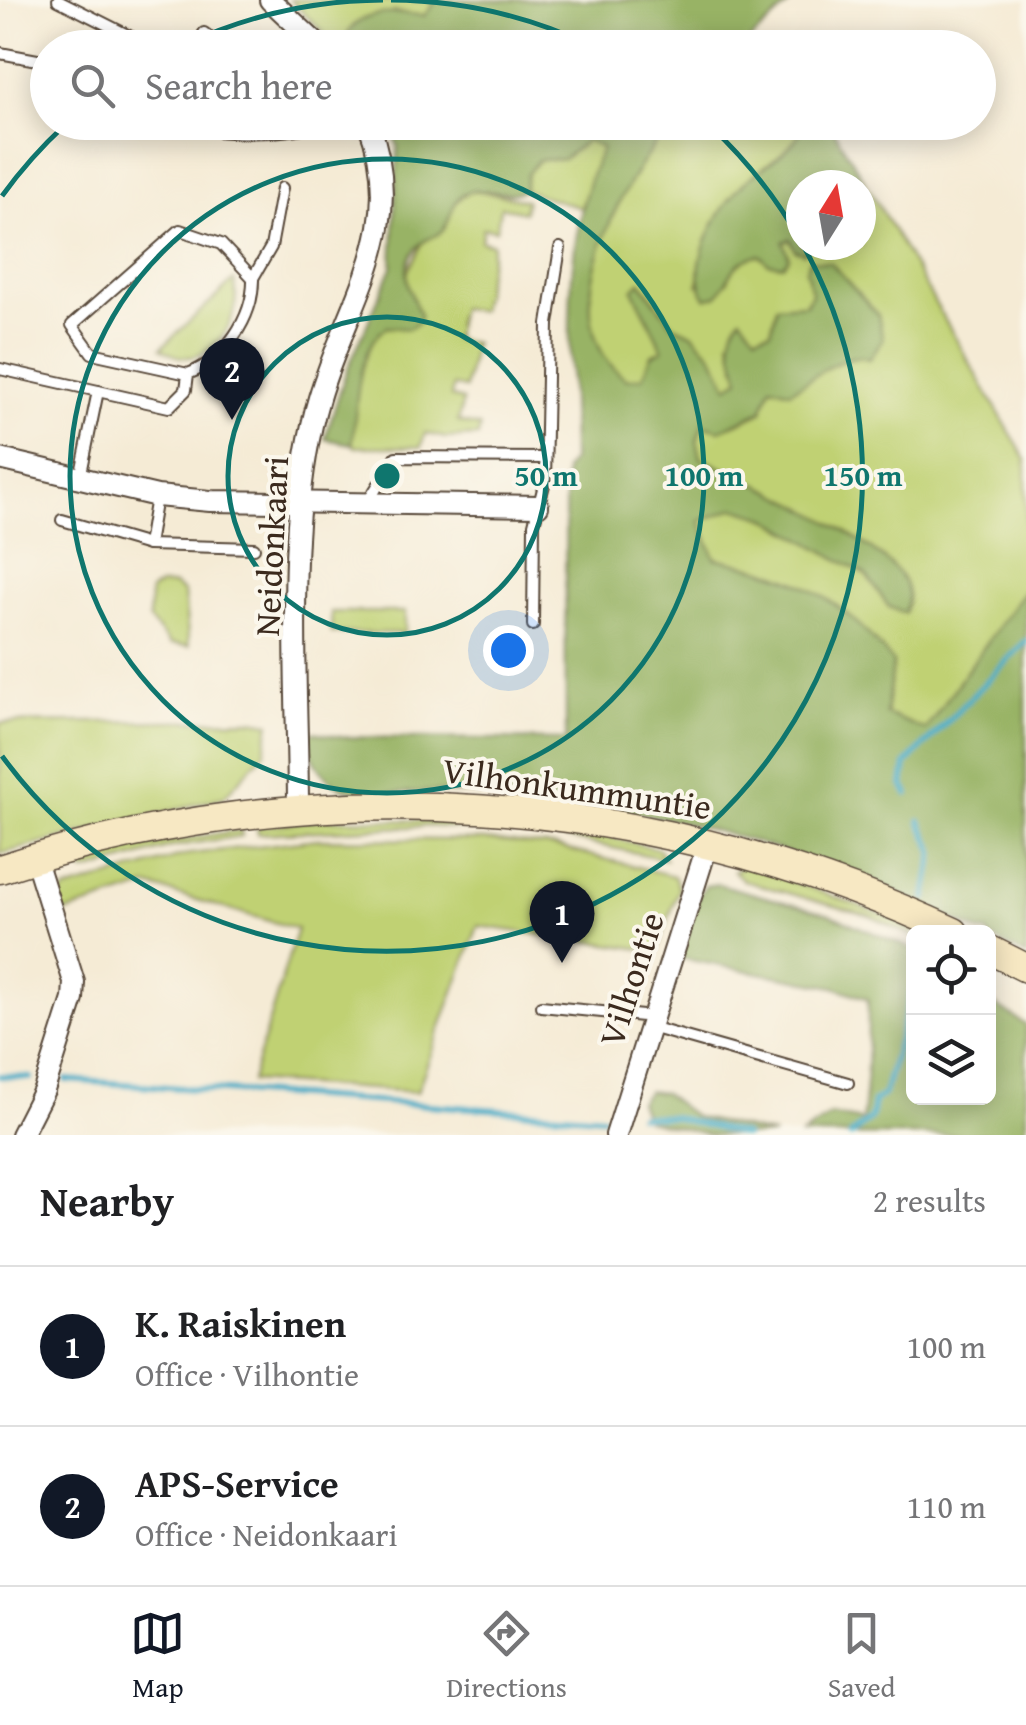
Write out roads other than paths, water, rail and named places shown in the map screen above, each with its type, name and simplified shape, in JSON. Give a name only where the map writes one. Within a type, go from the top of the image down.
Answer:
[{"type":"street","points":[[270,0],[302,30]]},
{"type":"street","name":"Neidonkaari","points":[[298,807],[300,502],[320,394],[378,247],[380,164],[373,140]]},
{"type":"street","points":[[0,459],[156,496],[538,506]]},
{"type":"street","name":"Vilhonkummuntie","points":[[0,869],[172,825],[298,807],[418,804],[518,810],[708,843],[852,887],[938,925]]},
{"type":"street","name":"Vilhontie","points":[[616,1135],[708,843]]},
{"type":"street","points":[[21,1135],[40,1102],[73,999],[74,982],[34,858]]},
{"type":"street","points":[[996,954],[1026,968]]},
{"type":"lane","points":[[58,0],[117,30]]},
{"type":"lane","points":[[0,53],[30,59]]},
{"type":"lane","points":[[254,278],[221,244],[180,230],[72,325],[92,353],[188,374],[211,365],[236,334],[254,291],[254,278],[271,248],[282,188]]},
{"type":"lane","points":[[533,626],[534,524],[546,481],[548,324],[560,248]]},
{"type":"lane","points":[[0,369],[169,407],[186,390],[188,374]]},
{"type":"lane","points":[[80,478],[98,391]]},
{"type":"lane","points":[[367,503],[396,457],[546,458]]},
{"type":"lane","points":[[148,544],[156,496]]},
{"type":"lane","points":[[62,520],[148,544],[254,548]]},
{"type":"lane","points":[[541,1006],[652,1022],[848,1083]]},
{"type":"waterway","points":[[908,794],[903,785],[906,764],[1026,641]]},
{"type":"waterway","points":[[920,821],[934,851],[926,898]]},
{"type":"waterway","points":[[851,1135],[871,1118],[874,1102],[884,1094],[906,1013]]},
{"type":"waterway","points":[[0,1076],[30,1078]]},
{"type":"waterway","points":[[66,1080],[603,1117]]},
{"type":"waterway","points":[[640,1116],[673,1117],[744,1135]]},
{"type":"place","name":"APS-Service","points":[[232,420]]},
{"type":"place","name":"K. Raiskinen","points":[[562,963]]}]
